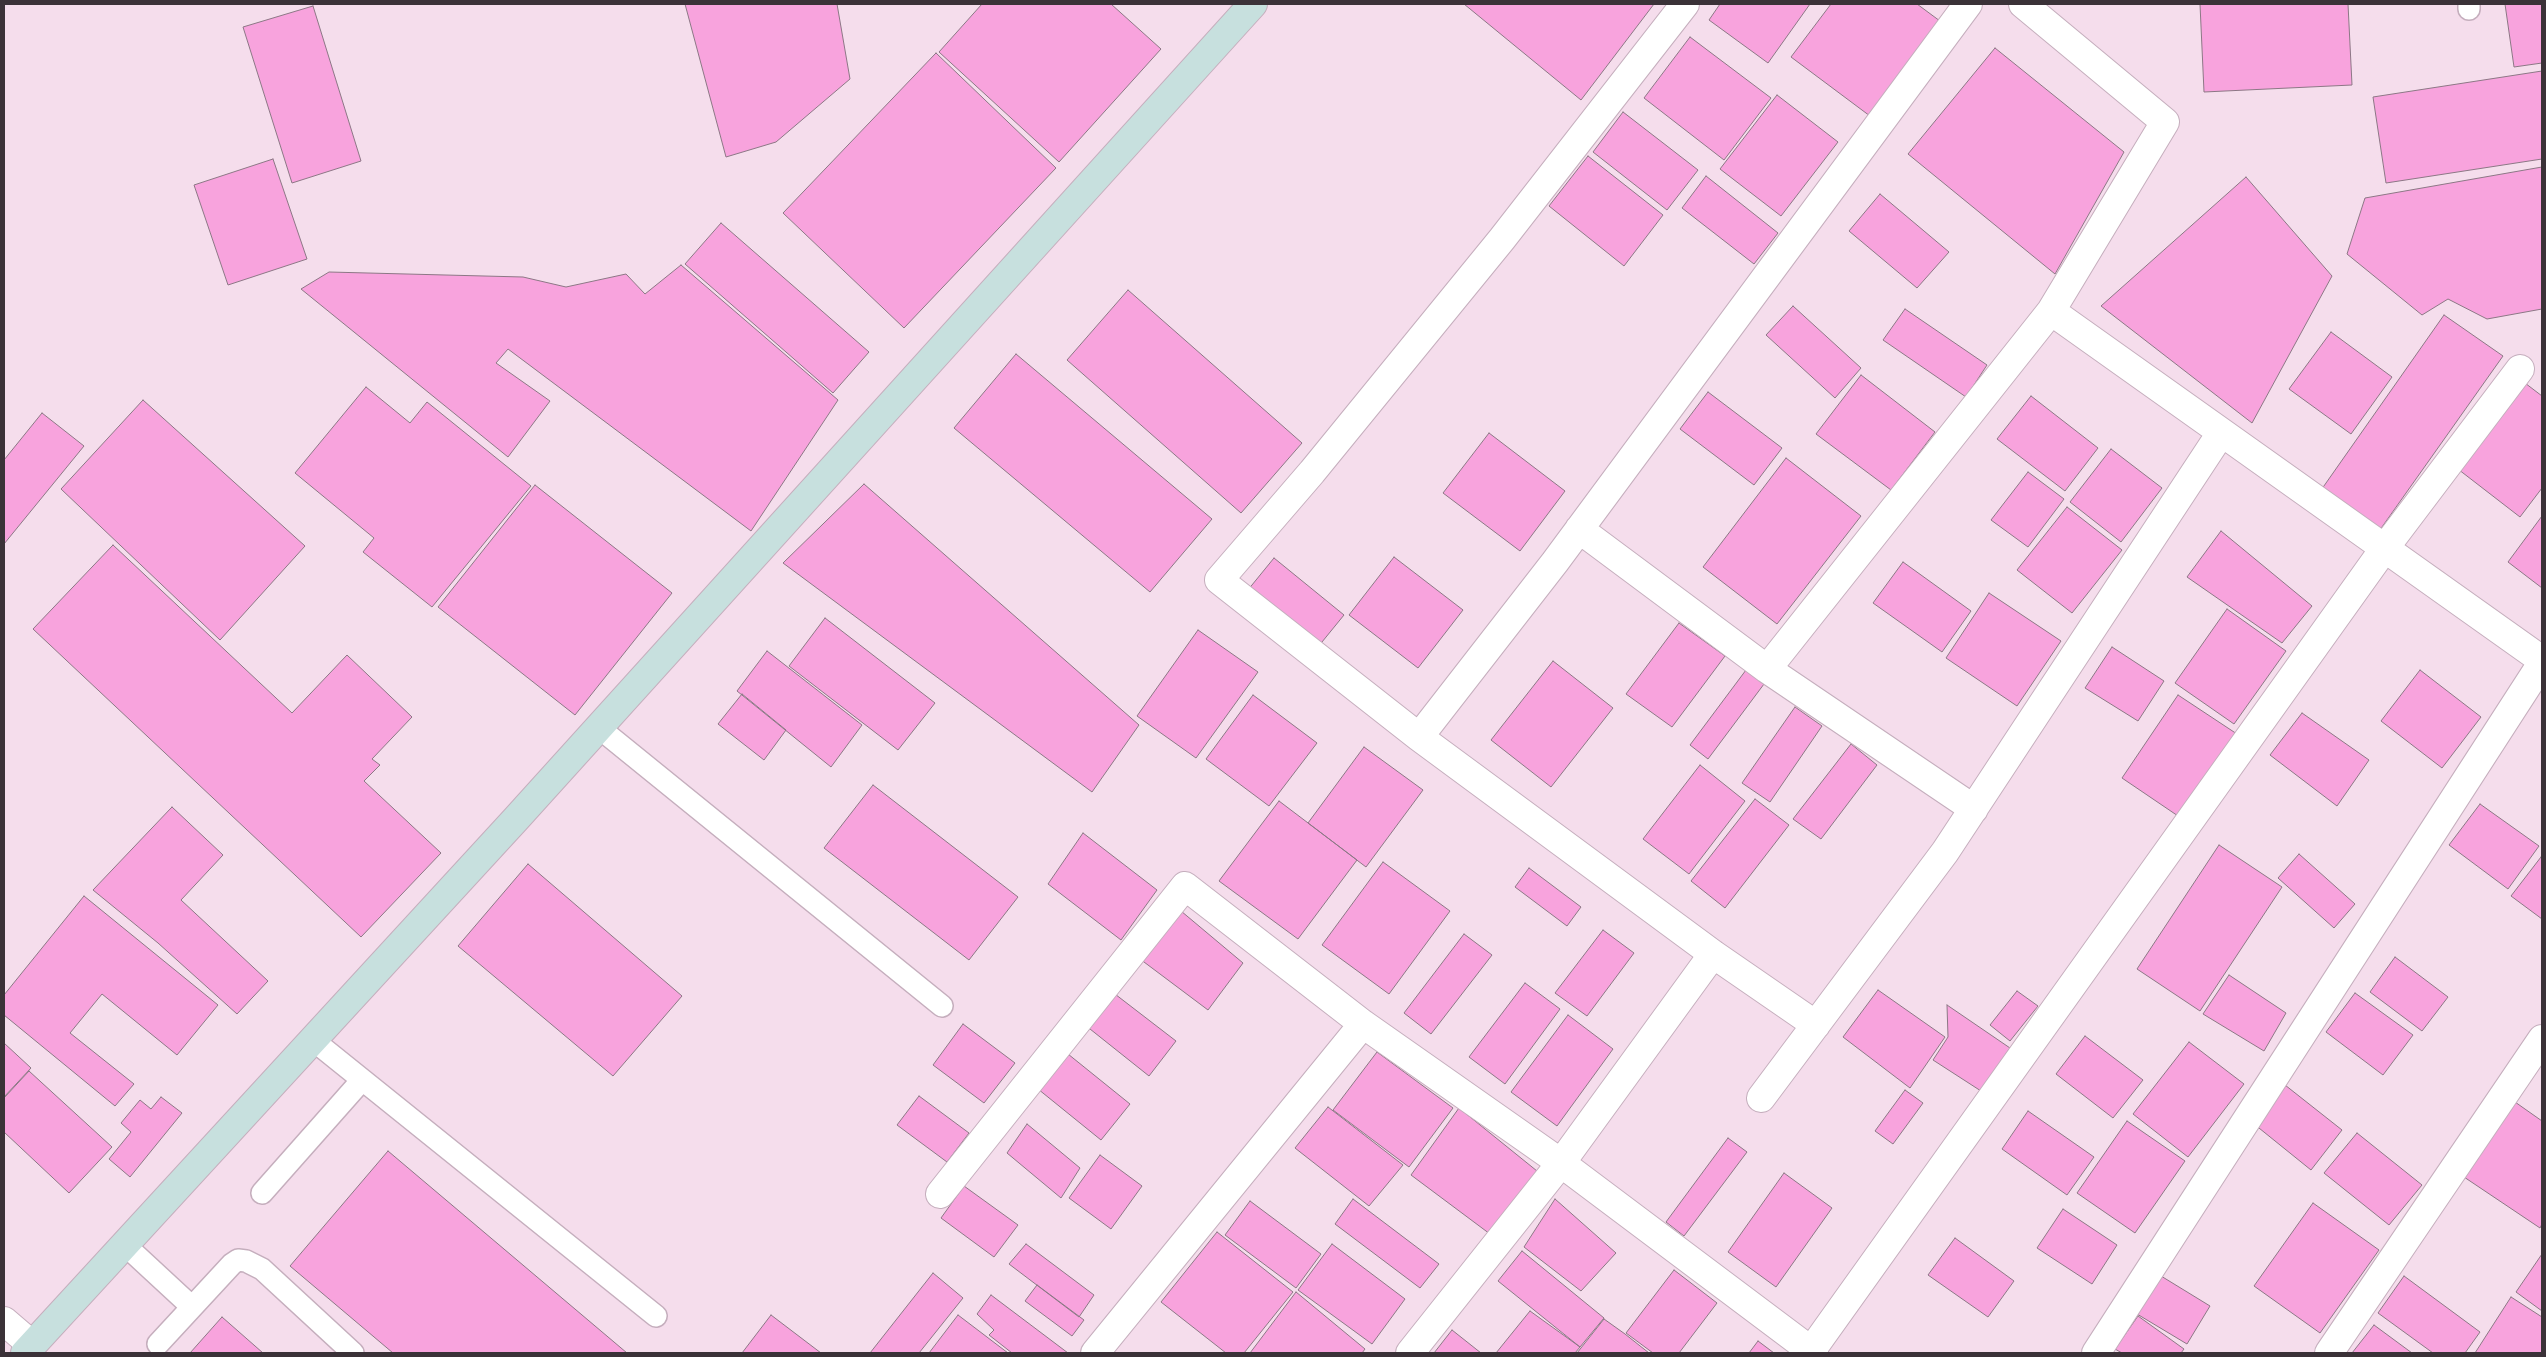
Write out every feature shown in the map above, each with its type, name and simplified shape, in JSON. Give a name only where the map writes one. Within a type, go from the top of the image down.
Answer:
[{"type":"street","points":[[4,1321],[29,1349],[598,727],[1253,4]]},
{"type":"street","points":[[1685,4],[1502,239],[1312,472],[1219,580],[1419,737],[1713,954],[1816,1024]]},
{"type":"street","points":[[1419,737],[1579,529],[1968,4]]},
{"type":"street","points":[[1766,669],[2051,310],[2165,122],[2023,4]]},
{"type":"street","points":[[2051,310],[2542,661],[2096,1353]]},
{"type":"street","points":[[940,1194],[1185,886],[1363,1024],[1561,1163],[1813,1352],[2384,549],[2520,369]]},
{"type":"street","points":[[1761,1098],[1946,852],[2221,433]]},
{"type":"street","points":[[1579,529],[1766,669],[1974,809]]},
{"type":"street","points":[[1410,1353],[1561,1163],[1713,954]]},
{"type":"street","points":[[1096,1353],[1363,1024]]},
{"type":"street","points":[[2329,1353],[2542,1038]]},
{"type":"lane","points":[[598,727],[942,1006]]},
{"type":"lane","points":[[313,1040],[656,1316]]},
{"type":"lane","points":[[262,1193],[362,1080]]},
{"type":"lane","points":[[125,1245],[192,1307]]},
{"type":"lane","points":[[158,1344],[232,1264],[238,1260],[246,1261],[262,1270],[353,1353]]},
{"type":"building","points":[[685,4],[837,4],[850,79],[776,142],[726,157]]},
{"type":"building","points":[[982,4],[1111,4],[1161,49],[1059,162],[939,52]]},
{"type":"building","points":[[1464,4],[1654,4],[1581,100]]},
{"type":"building","points":[[1720,4],[1810,4],[1768,63],[1709,20]]},
{"type":"building","points":[[1831,4],[1917,4],[1944,24],[1874,119],[1791,57]]},
{"type":"building","points":[[2200,4],[2348,4],[2352,85],[2204,92]]},
{"type":"building","points":[[2505,4],[2542,4],[2542,63],[2514,67]]},
{"type":"building","points":[[313,6],[361,161],[292,183],[243,27]]},
{"type":"building","points":[[1690,37],[1771,98],[1724,160],[1644,98]]},
{"type":"building","points":[[1995,48],[2124,152],[2055,274],[1908,154]]},
{"type":"building","points":[[936,53],[1056,168],[904,328],[783,213]]},
{"type":"building","points":[[2542,71],[2542,159],[2386,183],[2373,97]]},
{"type":"building","points":[[1777,95],[1838,142],[1781,216],[1720,169]]},
{"type":"building","points":[[1623,112],[1698,170],[1667,210],[1593,152]]},
{"type":"building","points":[[1588,156],[1663,215],[1624,266],[1549,206]]},
{"type":"building","points":[[273,159],[307,259],[228,285],[194,185]]},
{"type":"building","points":[[2542,167],[2542,309],[2487,319],[2448,299],[2422,315],[2347,254],[2365,198]]},
{"type":"building","points":[[1706,176],[1778,233],[1754,264],[1682,208]]},
{"type":"building","points":[[2246,177],[2332,276],[2252,423],[2101,306]]},
{"type":"building","points":[[1880,194],[1949,252],[1917,288],[1849,231]]},
{"type":"building","points":[[721,223],[869,352],[833,393],[685,264]]},
{"type":"building","points":[[681,265],[838,400],[751,531],[508,349],[496,363],[550,401],[508,457],[301,289],[329,272],[523,277],[566,287],[626,274],[645,294]]},
{"type":"building","points":[[1128,290],[1302,443],[1241,513],[1067,360]]},
{"type":"building","points":[[1793,306],[1861,368],[1835,398],[1766,335]]},
{"type":"building","points":[[1905,309],[1987,365],[1966,397],[1883,340]]},
{"type":"building","points":[[2444,315],[2503,356],[2377,534],[2319,493]]},
{"type":"building","points":[[2331,332],[2392,377],[2351,434],[2289,389]]},
{"type":"building","points":[[1016,354],[1212,519],[1150,592],[954,428]]},
{"type":"building","points":[[1861,375],[1935,432],[1891,490],[1816,434]]},
{"type":"building","points":[[2521,380],[2542,396],[2542,488],[2520,517],[2454,466]]},
{"type":"building","points":[[366,387],[410,423],[427,402],[531,486],[432,607],[363,552],[374,538],[295,473]]},
{"type":"building","points":[[1708,392],[1782,448],[1754,485],[1680,429]]},
{"type":"building","points":[[2031,396],[2098,448],[2065,491],[1997,439]]},
{"type":"building","points":[[143,400],[305,546],[220,640],[61,489]]},
{"type":"building","points":[[42,413],[84,446],[4,544],[4,460]]},
{"type":"building","points":[[1489,433],[1565,491],[1520,551],[1443,493]]},
{"type":"building","points":[[2111,449],[2162,488],[2121,542],[2070,502]]},
{"type":"building","points":[[1786,458],[1861,516],[1777,624],[1703,567]]},
{"type":"building","points":[[2028,472],[2064,499],[2028,547],[1991,520]]},
{"type":"building","points":[[864,484],[1139,725],[1092,792],[783,563]]},
{"type":"building","points":[[535,485],[672,593],[575,715],[438,607]]},
{"type":"building","points":[[2067,507],[2122,550],[2072,613],[2017,570]]},
{"type":"building","points":[[2542,516],[2542,588],[2508,562]]},
{"type":"building","points":[[2221,531],[2312,606],[2282,643],[2187,577]]},
{"type":"building","points":[[113,545],[292,713],[347,655],[412,717],[372,759],[380,765],[364,781],[441,853],[361,937],[33,629]]},
{"type":"building","points":[[1394,557],[1463,610],[1418,668],[1349,615]]},
{"type":"building","points":[[1274,558],[1344,615],[1313,653],[1243,596]]},
{"type":"building","points":[[1903,562],[1971,611],[1942,652],[1873,603]]},
{"type":"building","points":[[1989,593],[2061,641],[2017,706],[1946,658]]},
{"type":"building","points":[[2227,609],[2286,651],[2234,724],[2175,683]]},
{"type":"building","points":[[825,618],[935,703],[898,750],[789,666]]},
{"type":"building","points":[[1679,623],[1725,656],[1672,727],[1626,694]]},
{"type":"building","points":[[1198,630],[1258,672],[1196,758],[1137,716]]},
{"type":"building","points":[[2112,647],[2164,681],[2138,721],[2085,688]]},
{"type":"building","points":[[767,651],[862,725],[831,767],[737,691]]},
{"type":"building","points":[[1553,661],[1613,708],[1551,787],[1491,740]]},
{"type":"building","points":[[1749,666],[1767,680],[1708,759],[1690,745]]},
{"type":"building","points":[[2420,670],[2481,717],[2442,768],[2381,721]]},
{"type":"building","points":[[742,694],[786,730],[764,760],[718,724]]},
{"type":"building","points":[[1253,695],[1317,743],[1269,806],[1206,759]]},
{"type":"building","points":[[2178,695],[2237,734],[2181,818],[2122,778]]},
{"type":"building","points":[[1795,707],[1822,726],[1770,802],[1742,783]]},
{"type":"building","points":[[2302,713],[2369,760],[2337,806],[2270,755]]},
{"type":"building","points":[[1851,744],[1877,765],[1821,839],[1793,819]]},
{"type":"building","points":[[1364,747],[1423,790],[1366,867],[1308,823]]},
{"type":"building","points":[[1700,765],[1745,801],[1689,874],[1643,839]]},
{"type":"building","points":[[873,785],[1018,897],[969,960],[824,848]]},
{"type":"building","points":[[1755,799],[1789,825],[1725,908],[1691,881]]},
{"type":"building","points":[[1279,801],[1357,860],[1298,939],[1219,881]]},
{"type":"building","points":[[2480,804],[2539,846],[2508,889],[2449,845]]},
{"type":"building","points":[[172,807],[223,855],[181,900],[268,981],[237,1014],[158,943],[93,890]]},
{"type":"building","points":[[1083,833],[1157,890],[1121,940],[1048,884]]},
{"type":"building","points":[[2219,845],[2282,887],[2200,1011],[2137,969]]},
{"type":"building","points":[[2299,854],[2355,904],[2334,928],[2278,878]]},
{"type":"building","points":[[2542,858],[2542,919],[2511,896]]},
{"type":"building","points":[[1383,862],[1450,911],[1389,994],[1322,945]]},
{"type":"building","points":[[528,864],[682,996],[613,1076],[458,946]]},
{"type":"building","points":[[1529,868],[1581,907],[1567,926],[1515,887]]},
{"type":"building","points":[[84,896],[218,1005],[177,1055],[102,994],[70,1033],[134,1084],[115,1106],[4,1015],[4,995]]},
{"type":"building","points":[[1181,911],[1243,963],[1208,1010],[1140,959]]},
{"type":"building","points":[[1603,930],[1634,953],[1587,1016],[1555,993]]},
{"type":"building","points":[[1464,934],[1492,955],[1431,1034],[1404,1013]]},
{"type":"building","points":[[2395,957],[2448,997],[2422,1031],[2370,992]]},
{"type":"building","points":[[2229,975],[2286,1013],[2264,1051],[2203,1014]]},
{"type":"building","points":[[1525,983],[1560,1009],[1505,1084],[1469,1057]]},
{"type":"building","points":[[1878,990],[1945,1037],[1910,1088],[1843,1037]]},
{"type":"building","points":[[1111,991],[1176,1041],[1149,1076],[1085,1025]]},
{"type":"building","points":[[2017,991],[2038,1006],[2010,1041],[1990,1025]]},
{"type":"building","points":[[2355,993],[2413,1035],[2383,1075],[2326,1032]]},
{"type":"building","points":[[1947,1005],[2010,1048],[1981,1091],[1933,1060],[1948,1037]]},
{"type":"building","points":[[1568,1015],[1613,1049],[1557,1126],[1511,1092]]},
{"type":"building","points":[[963,1024],[1015,1063],[984,1103],[933,1065]]},
{"type":"building","points":[[2085,1036],[2143,1080],[2113,1118],[2056,1074]]},
{"type":"building","points":[[2189,1042],[2244,1084],[2188,1157],[2133,1114]]},
{"type":"building","points":[[4,1043],[31,1068],[4,1097]]},
{"type":"building","points":[[1377,1052],[1453,1108],[1409,1167],[1333,1110]]},
{"type":"building","points":[[1068,1054],[1130,1104],[1101,1140],[1038,1089]]},
{"type":"building","points":[[29,1071],[112,1147],[69,1193],[4,1132],[4,1098]]},
{"type":"building","points":[[2285,1085],[2342,1130],[2311,1170],[2254,1124]]},
{"type":"building","points":[[1905,1090],[1923,1103],[1893,1144],[1875,1131]]},
{"type":"building","points":[[919,1096],[969,1133],[947,1162],[897,1125]]},
{"type":"building","points":[[161,1097],[182,1113],[130,1177],[109,1159],[131,1132],[121,1123],[140,1100],[151,1109]]},
{"type":"building","points":[[2515,1102],[2542,1121],[2542,1224],[2540,1228],[2464,1177]]},
{"type":"building","points":[[1328,1107],[1403,1165],[1369,1206],[1295,1148]]},
{"type":"building","points":[[1459,1108],[1537,1171],[1490,1234],[1411,1175]]},
{"type":"building","points":[[2028,1111],[2094,1157],[2067,1195],[2002,1149]]},
{"type":"building","points":[[2127,1121],[2185,1161],[2135,1233],[2077,1193]]},
{"type":"building","points":[[1027,1124],[1080,1168],[1061,1198],[1007,1153]]},
{"type":"building","points":[[2357,1133],[2422,1185],[2389,1225],[2324,1173]]},
{"type":"building","points":[[1728,1138],[1747,1152],[1684,1236],[1666,1222]]},
{"type":"building","points":[[388,1151],[627,1353],[393,1353],[290,1266]]},
{"type":"building","points":[[1100,1155],[1142,1186],[1111,1229],[1069,1198]]},
{"type":"building","points":[[1784,1173],[1832,1208],[1776,1287],[1728,1252]]},
{"type":"building","points":[[964,1186],[1018,1225],[994,1257],[941,1218]]},
{"type":"building","points":[[1353,1199],[1439,1264],[1420,1288],[1335,1224]]},
{"type":"building","points":[[1555,1199],[1616,1253],[1581,1291],[1524,1247]]},
{"type":"building","points":[[1250,1201],[1321,1254],[1296,1288],[1225,1235]]},
{"type":"building","points":[[2313,1203],[2379,1250],[2320,1333],[2254,1286]]},
{"type":"building","points":[[2063,1209],[2117,1245],[2092,1284],[2037,1248]]},
{"type":"building","points":[[1217,1232],[1293,1292],[1244,1353],[1226,1353],[1161,1302]]},
{"type":"building","points":[[1955,1238],[2014,1281],[1988,1317],[1928,1275]]},
{"type":"building","points":[[1026,1244],[1094,1295],[1079,1317],[1009,1264]]},
{"type":"building","points":[[1332,1244],[1405,1299],[1372,1344],[1298,1290]]},
{"type":"building","points":[[1522,1251],[1604,1318],[1580,1347],[1498,1281]]},
{"type":"building","points":[[2542,1254],[2542,1311],[2516,1292]]},
{"type":"building","points":[[1674,1270],[1717,1303],[1679,1353],[1653,1353],[1626,1333]]},
{"type":"building","points":[[933,1273],[963,1298],[919,1353],[870,1353]]},
{"type":"building","points":[[2161,1276],[2210,1306],[2187,1344],[2137,1314]]},
{"type":"building","points":[[2404,1276],[2480,1332],[2465,1353],[2433,1353],[2378,1313]]},
{"type":"building","points":[[1037,1285],[1084,1320],[1072,1336],[1025,1301]]},
{"type":"building","points":[[1296,1292],[1365,1349],[1362,1353],[1250,1353]]},
{"type":"building","points":[[991,1295],[1068,1353],[1012,1353],[989,1335],[994,1330],[977,1314]]},
{"type":"building","points":[[2511,1297],[2542,1317],[2542,1353],[2475,1353]]},
{"type":"building","points":[[1530,1311],[1580,1347],[1575,1353],[1496,1353]]},
{"type":"building","points":[[771,1315],[821,1353],[742,1353]]},
{"type":"building","points":[[958,1315],[1008,1353],[929,1353]]},
{"type":"building","points":[[2138,1316],[2184,1349],[2181,1353],[2122,1353],[2115,1349]]},
{"type":"building","points":[[222,1317],[263,1353],[190,1353]]},
{"type":"building","points":[[1604,1319],[1625,1334],[1649,1353],[1577,1353]]},
{"type":"building","points":[[2374,1325],[2412,1353],[2352,1353]]},
{"type":"building","points":[[1452,1330],[1481,1353],[1434,1353]]},
{"type":"building","points":[[1758,1341],[1774,1353],[1749,1353]]}]
